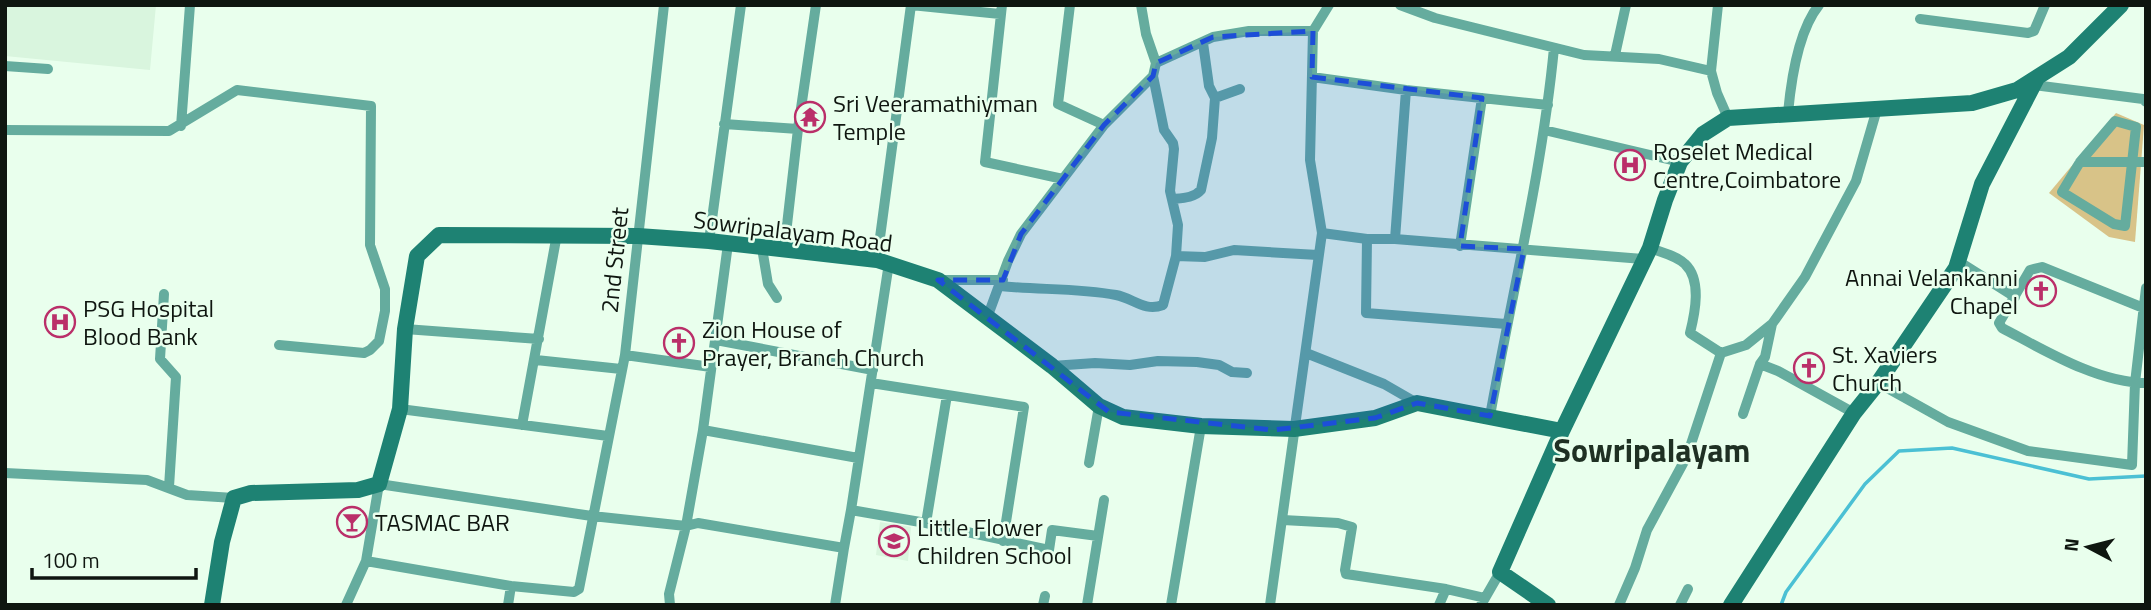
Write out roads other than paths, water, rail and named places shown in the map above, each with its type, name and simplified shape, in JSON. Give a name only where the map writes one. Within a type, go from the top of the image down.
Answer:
[{"type":"street","points":[[181,125],[190,5]]},
{"type":"street","name":"2nd Street","points":[[511,586],[574,592],[579,589],[625,355],[664,5]]},
{"type":"street","points":[[709,241],[741,5]]},
{"type":"street","points":[[784,251],[816,5]]},
{"type":"street","points":[[835,605],[873,370],[911,5],[1001,10],[985,162],[1063,179]]},
{"type":"street","points":[[1070,5],[1058,104],[1104,125]]},
{"type":"street","points":[[938,280],[1093,291],[1126,297],[1137,305],[1163,305],[1176,256],[1178,225],[1170,191],[1174,149],[1164,130],[1153,76],[1156,63],[1146,34],[1141,5]]},
{"type":"street","points":[[1270,605],[1322,233],[1310,160],[1313,31],[1329,5]]},
{"type":"street","points":[[1399,5],[1435,18],[1584,55],[1659,59],[1711,71]]},
{"type":"street","points":[[1435,18],[1439,5]]},
{"type":"street","points":[[1615,55],[1626,5]]},
{"type":"street","points":[[1718,5],[1711,71],[1728,118]]},
{"type":"street","points":[[1788,113],[1790,86],[1806,30],[1819,5]]},
{"type":"street","points":[[1920,19],[2028,33],[2034,31],[2045,5]]},
{"type":"street","points":[[1283,520],[1338,523],[1352,527],[1346,574],[1446,589],[1483,601],[1500,572],[1562,431],[1646,254],[1680,162],[1703,134],[1728,118],[1972,103],[2017,90],[2036,81],[2069,57],[2120,5]]},
{"type":"street","points":[[1156,63],[1213,37],[1249,31],[1313,31]]},
{"type":"street","points":[[1172,199],[1188,198],[1201,190],[1212,138],[1215,99],[1209,86],[1203,43]]},
{"type":"street","points":[[1490,416],[1506,324],[1524,249],[1548,105],[1554,48]]},
{"type":"street","points":[[5,66],[48,69]]},
{"type":"street","points":[[987,318],[1021,234],[1104,125],[1153,76]]},
{"type":"street","points":[[1312,77],[1548,105]]},
{"type":"street","points":[[2036,81],[2145,99]]},
{"type":"street","points":[[1731,605],[1854,413],[1878,383],[1956,268],[1982,184],[2036,81]]},
{"type":"street","points":[[1215,99],[1240,89]]},
{"type":"street","points":[[5,130],[170,131],[237,90],[371,106],[370,245],[386,289],[379,341],[364,353],[279,345]]},
{"type":"street","points":[[1395,239],[1406,90]]},
{"type":"street","points":[[1460,246],[1482,98]]},
{"type":"street","points":[[1721,354],[1746,345],[1772,324],[1805,276],[1856,181],[1877,109]]},
{"type":"street","points":[[2115,121],[2136,127],[2132,162],[2125,226],[2114,224],[2062,192],[2080,162],[2115,121]]},
{"type":"street","points":[[724,124],[798,129]]},
{"type":"street","points":[[1544,130],[1680,162]]},
{"type":"street","points":[[2080,162],[2146,162]]},
{"type":"street","points":[[1322,233],[1460,246],[1646,254],[1686,264],[1695,287],[1690,333],[1721,354]]},
{"type":"street","points":[[522,425],[557,234]]},
{"type":"street","name":"Sowripalayam Road","points":[[379,484],[400,409],[405,329],[416,256],[439,235],[638,236],[709,241],[883,262],[938,280],[1052,366],[1099,406],[1123,417],[1201,426],[1294,429],[1374,418],[1417,403],[1562,431]]},
{"type":"street","points":[[1367,239],[1366,313],[1506,324]]},
{"type":"street","points":[[670,605],[669,594],[686,526],[703,430],[727,244]]},
{"type":"street","points":[[762,248],[768,284],[777,298]]},
{"type":"street","points":[[1176,256],[1206,257],[1234,250],[1318,256]]},
{"type":"street","points":[[1958,261],[2015,297]]},
{"type":"street","points":[[2141,383],[2091,372],[2002,328],[1999,323],[2030,270],[2042,267],[2145,309]]},
{"type":"street","points":[[2132,466],[2141,383],[2146,288]]},
{"type":"street","points":[[164,294],[160,359],[176,377],[169,487]]},
{"type":"street","points":[[1743,414],[1760,364],[1765,357],[1772,324]]},
{"type":"street","points":[[405,329],[539,339]]},
{"type":"street","points":[[716,340],[873,370]]},
{"type":"street","points":[[1306,353],[1384,384],[1417,403]]},
{"type":"street","points":[[1619,605],[1647,530],[1687,456],[1721,354]]},
{"type":"street","points":[[625,355],[711,367]]},
{"type":"street","points":[[536,360],[621,369]]},
{"type":"street","points":[[1052,366],[1197,362],[1219,365],[1232,372],[1247,373]]},
{"type":"street","points":[[1760,364],[1854,413]]},
{"type":"street","points":[[871,383],[1024,407],[1003,541]]},
{"type":"street","points":[[1878,383],[1948,422],[2028,451],[2146,466]]},
{"type":"street","points":[[926,523],[947,395]]},
{"type":"street","points":[[1089,463],[1099,406]]},
{"type":"street","points":[[400,409],[608,436]]},
{"type":"street","points":[[1171,605],[1201,426]]},
{"type":"street","points":[[703,430],[858,458]]},
{"type":"street","points":[[5,473],[147,480],[187,495],[233,498],[251,493],[358,490],[379,484],[592,516],[686,526],[698,523],[844,548]]},
{"type":"street","points":[[346,605],[366,561],[379,484]]},
{"type":"street","points":[[212,605],[222,542],[233,498]]},
{"type":"street","points":[[1087,605],[1104,500]]},
{"type":"street","points":[[851,510],[926,523],[1049,550],[1052,530],[1098,536]]},
{"type":"street","points":[[366,561],[511,586],[508,605]]},
{"type":"street","points":[[1500,572],[1548,605]]},
{"type":"street","points":[[1438,605],[1446,589]]},
{"type":"street","points":[[1680,605],[1688,589]]},
{"type":"waterway","points":[[1781,605],[1786,592],[1865,484],[1899,451],[1952,448],[2089,479],[2146,476]]},
{"type":"place","name":"Sri Veeramathiyman Temple","points":[[810,117]]},
{"type":"place","name":"Roselet Medical Centre,Coimbatore","points":[[1630,165]]},
{"type":"place","name":"Annai Velankanni Chapel","points":[[2041,291]]},
{"type":"place","name":"PSG Hospital Blood Bank","points":[[60,322]]},
{"type":"place","name":"Zion House of Prayer, Branch Church","points":[[679,343]]},
{"type":"place","name":"St. Xaviers Church","points":[[1809,368]]},
{"type":"place","name":"TASMAC BAR","points":[[352,522]]},
{"type":"place","name":"Little Flower Children School","points":[[894,541]]},
{"type":"district","name":"Sowripalayam","points":[[1652,450]]}]
